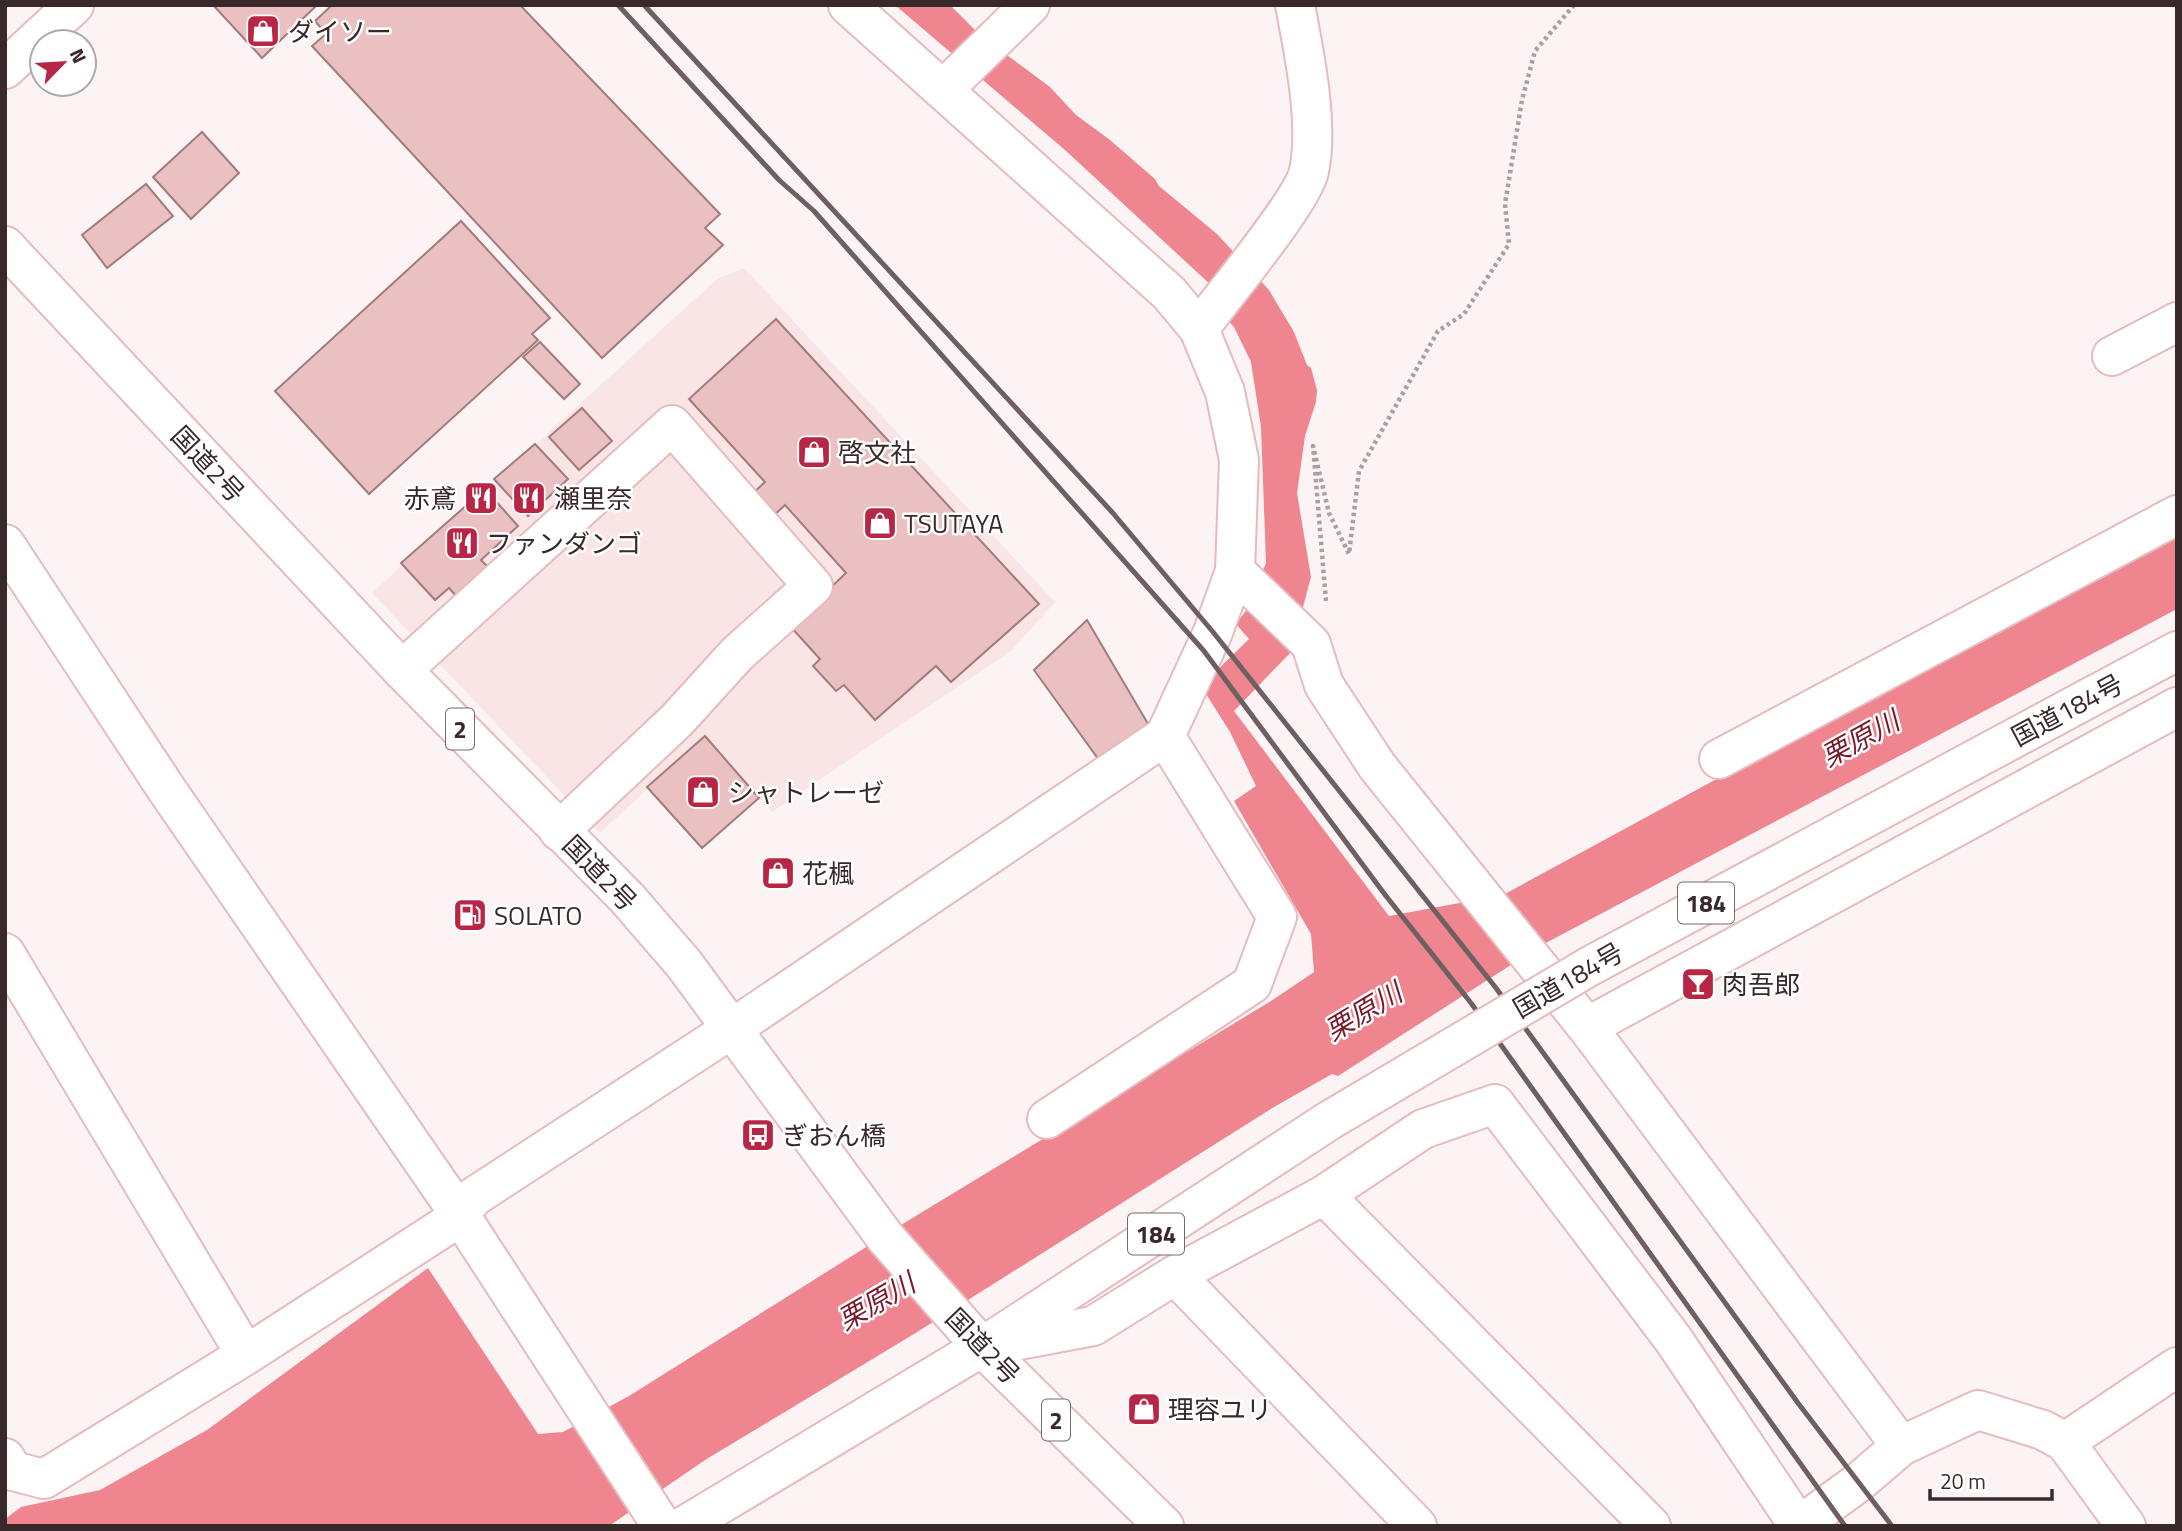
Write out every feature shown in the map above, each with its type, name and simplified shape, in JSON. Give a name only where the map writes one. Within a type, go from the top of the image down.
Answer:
[{"type":"main road","points":[[5,69],[74,5]]},
{"type":"main road","points":[[5,1458],[13,1471],[44,1479],[246,1356],[447,1226],[475,1196],[730,1030],[1165,736],[1213,632],[1244,580],[1239,460],[1206,319],[1169,293],[953,80],[848,5]]},
{"type":"main road","points":[[953,80],[1030,5]]},
{"type":"main road","points":[[1206,319],[1293,201],[1309,172],[1310,107],[1306,60],[1295,5]]},
{"type":"main road","name":"国道2号","points":[[5,246],[402,670],[627,898],[684,964],[885,1237],[982,1347],[1164,1526]]},
{"type":"main road","points":[[2112,356],[2177,322]]},
{"type":"main road","points":[[402,670],[672,425],[813,586],[737,654],[677,720],[559,831]]},
{"type":"main road","points":[[1718,758],[2175,523]]},
{"type":"main road","points":[[5,544],[167,790],[458,1213],[654,1515]]},
{"type":"main road","points":[[1244,580],[1307,640],[1324,685],[1377,766],[1478,888],[1581,1020],[1901,1446]]},
{"type":"main road","name":"国道184号","points":[[684,1526],[982,1347],[1329,1120],[1590,966],[2177,651]]},
{"type":"main road","points":[[1581,1020],[2172,718]]},
{"type":"main road","points":[[1047,1119],[1252,984],[1277,918],[1165,736]]},
{"type":"main road","points":[[5,953],[246,1356]]},
{"type":"main road","points":[[982,1347],[1093,1326],[1175,1275],[1324,1195],[1423,1129],[1494,1104],[1672,1339],[1799,1526],[1853,1487],[1901,1446],[1978,1410],[2043,1430],[2066,1442],[2126,1526]]},
{"type":"main road","points":[[1324,1195],[1651,1526]]},
{"type":"main road","points":[[1175,1275],[1417,1526]]},
{"type":"main road","points":[[2066,1442],[2177,1367]]},
{"type":"path","points":[[1307,640],[1326,612],[1313,446],[1329,513],[1349,554],[1359,471],[1438,331],[1464,314],[1509,244],[1506,204],[1522,100],[1535,51],[1574,5]]},
{"type":"shaded area","points":[[744,268],[1055,602],[1012,650],[772,812],[705,736],[600,833],[372,593],[717,279]]},
{"type":"water","name":"栗原川","points":[[895,5],[950,5],[980,35],[1050,87],[1076,115],[1110,140],[1155,179],[1159,186],[1217,234],[1269,290],[1294,332],[1307,365],[1311,368],[1317,390],[1305,436],[1297,493],[1311,577],[1291,652],[1234,711],[1389,916],[1503,895],[2177,529],[2177,609],[1542,945],[1338,1076],[1332,1074],[1274,1107],[914,1334],[705,1460],[609,1526],[5,1526],[5,1519],[21,1507],[100,1490],[207,1430],[428,1268],[538,1434],[563,1432],[629,1396],[914,1217],[1271,1001],[1314,972],[1311,934],[1234,801],[1256,786],[1230,732],[1201,686],[1249,639],[1236,624],[1248,608],[1266,563],[1261,427],[1251,362],[1234,327],[1224,316],[1212,286],[1065,150]]},
{"type":"building","name":"ダイソー","points":[[213,5],[317,5],[262,58]]},
{"type":"building","points":[[332,5],[520,5],[720,214],[705,228],[723,245],[602,358],[312,46],[326,34],[315,21]]},
{"type":"building","points":[[202,132],[239,173],[191,219],[153,177]]},
{"type":"building","points":[[146,184],[173,216],[107,268],[82,235]]},
{"type":"building","points":[[461,221],[550,318],[532,334],[538,340],[369,494],[275,391]]},
{"type":"building","points":[[776,319],[1039,604],[951,682],[936,666],[875,720],[844,685],[836,691],[813,666],[820,659],[790,626],[846,573],[785,505],[771,518],[750,496],[765,482],[689,399]]},
{"type":"building","points":[[540,342],[580,384],[564,399],[523,357]]},
{"type":"building","points":[[582,408],[612,441],[579,470],[549,437]]},
{"type":"building","name":"瀬里奈","points":[[535,444],[568,479],[528,516],[494,479]]},
{"type":"building","name":"ファンダンゴ","points":[[485,489],[518,526],[481,560],[490,569],[458,598],[449,588],[435,600],[401,563]]},
{"type":"building","points":[[1087,620],[1151,729],[1104,767],[1034,670]]},
{"type":"building","name":"シャトレーゼ","points":[[705,736],[759,798],[702,848],[647,787]]},
{"type":"railway","points":[[618,5],[779,180],[814,211],[1204,651],[1386,896],[1471,1003],[1845,1526]]},
{"type":"railway","points":[[644,5],[1112,512],[1213,632],[1496,988],[1798,1403],[1892,1526]]},
{"type":"place","name":"ダイソー","points":[[263,31]]},
{"type":"place","name":"啓文社","points":[[814,452]]},
{"type":"place","name":"赤鳶","points":[[481,498]]},
{"type":"place","name":"瀬里奈","points":[[529,498]]},
{"type":"place","name":"TSUTAYA","points":[[880,523]]},
{"type":"place","name":"ファンダンゴ","points":[[462,543]]},
{"type":"place","name":"シャトレーゼ","points":[[703,792]]},
{"type":"place","name":"花楓","points":[[778,873]]},
{"type":"place","name":"SOLATO","points":[[470,915]]},
{"type":"place","name":"肉吾郎","points":[[1698,984]]},
{"type":"place","name":"ぎおん橋","points":[[758,1135]]},
{"type":"place","name":"理容ユリ","points":[[1144,1409]]}]
